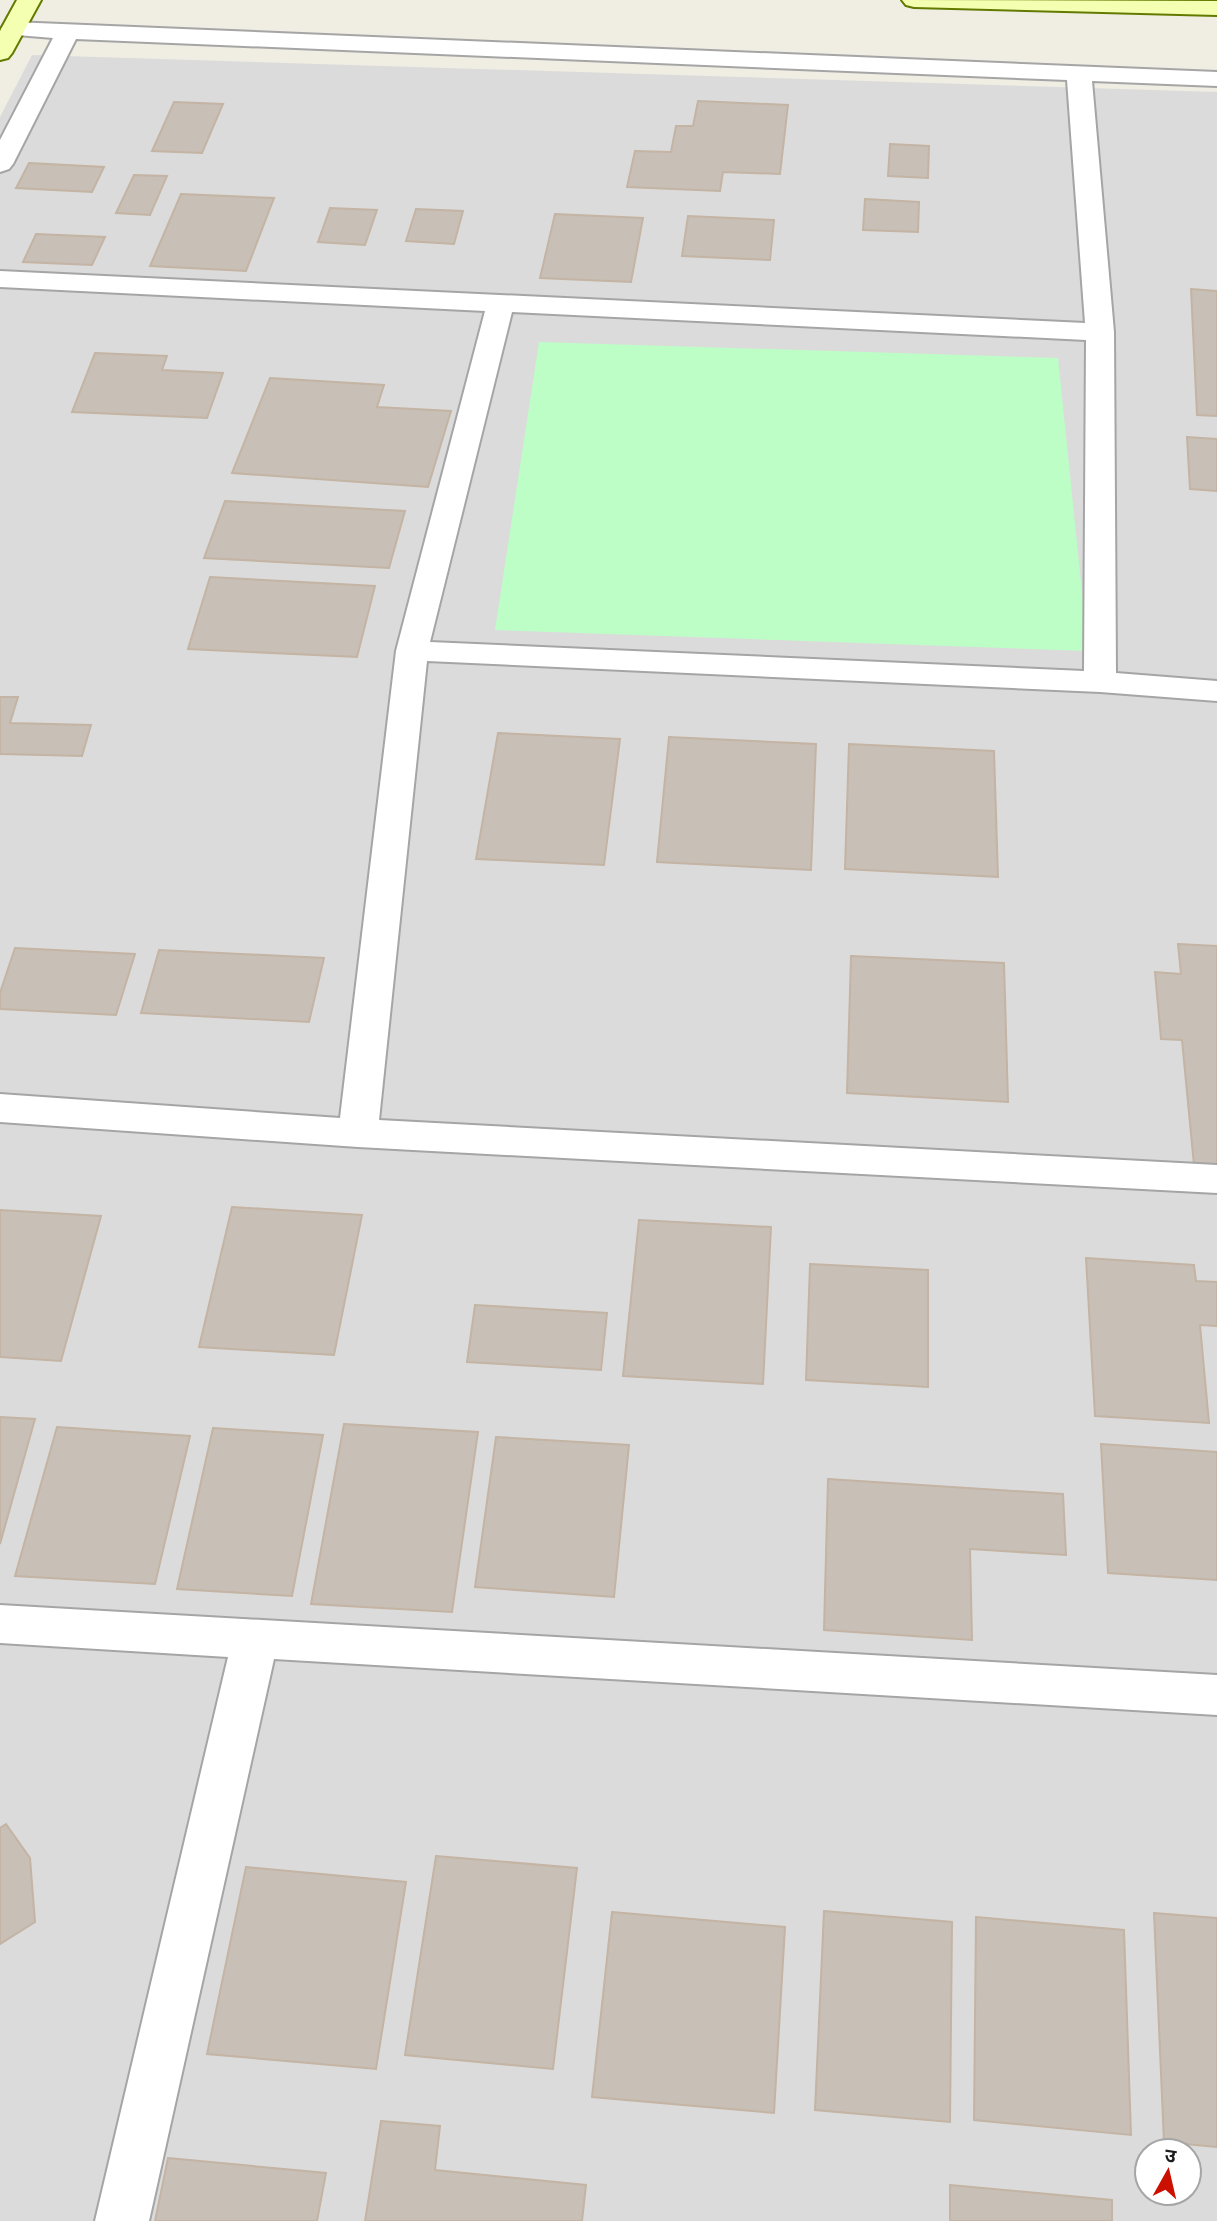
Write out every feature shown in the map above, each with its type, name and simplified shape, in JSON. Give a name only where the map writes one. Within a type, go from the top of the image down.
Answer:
[{"type":"main road","points":[[0,53],[29,0]]},
{"type":"main road","points":[[914,0],[1217,8]]},
{"type":"street","points":[[13,29],[1217,79]]},
{"type":"street","points":[[0,164],[68,32]]},
{"type":"street","points":[[1079,74],[1100,332],[1100,682]]},
{"type":"street","points":[[0,279],[1100,332]]},
{"type":"street","points":[[358,1133],[412,651],[501,303]]},
{"type":"street","points":[[412,651],[1100,682],[1217,691]]},
{"type":"street","points":[[0,1108],[358,1133],[1217,1179]]},
{"type":"street","points":[[0,1623],[1217,1695]]},
{"type":"street","points":[[122,2221],[255,1640]]},
{"type":"shaded area","points":[[32,55],[1217,92],[1217,2221],[0,2221],[0,117]]},
{"type":"green space","points":[[539,342],[1058,358],[1088,651],[495,630]]},
{"type":"building","points":[[698,101],[788,105],[780,174],[723,172],[720,191],[627,187],[635,151],[671,152],[676,126],[693,126]]},
{"type":"building","points":[[174,102],[223,104],[202,153],[152,151]]},
{"type":"building","points":[[890,144],[929,146],[928,178],[888,176]]},
{"type":"building","points":[[29,163],[104,167],[92,192],[16,188]]},
{"type":"building","points":[[134,175],[167,176],[150,215],[116,213]]},
{"type":"building","points":[[181,194],[274,198],[246,271],[150,266]]},
{"type":"building","points":[[865,199],[919,202],[918,232],[863,230]]},
{"type":"building","points":[[330,208],[377,210],[365,245],[318,242]]},
{"type":"building","points":[[416,209],[463,211],[454,244],[406,241]]},
{"type":"building","points":[[555,214],[643,218],[631,282],[540,278]]},
{"type":"building","points":[[688,216],[774,220],[770,260],[682,256]]},
{"type":"building","points":[[36,234],[105,237],[92,265],[23,262]]},
{"type":"building","points":[[1191,289],[1217,291],[1217,416],[1197,415]]},
{"type":"building","points":[[95,353],[167,356],[162,370],[223,373],[207,418],[72,412]]},
{"type":"building","points":[[270,378],[384,385],[377,407],[451,411],[428,487],[232,473]]},
{"type":"building","points":[[1187,437],[1217,439],[1217,491],[1190,489]]},
{"type":"building","points":[[225,501],[405,511],[389,568],[204,558]]},
{"type":"building","points":[[210,577],[375,586],[357,657],[188,649]]},
{"type":"building","points":[[0,697],[18,697],[10,723],[91,725],[82,756],[0,754]]},
{"type":"building","points":[[498,733],[620,739],[604,865],[476,859]]},
{"type":"building","points":[[669,737],[816,744],[811,870],[657,862]]},
{"type":"building","points":[[849,744],[994,751],[998,877],[845,869]]},
{"type":"building","points":[[1178,944],[1217,946],[1217,1166],[1194,1165],[1182,1040],[1161,1039],[1155,972],[1181,974]]},
{"type":"building","points":[[15,948],[135,954],[116,1015],[0,1009],[0,993]]},
{"type":"building","points":[[159,950],[324,958],[309,1022],[141,1013]]},
{"type":"building","points":[[851,956],[1004,963],[1008,1102],[847,1093]]},
{"type":"building","points":[[232,1207],[362,1215],[334,1355],[199,1347]]},
{"type":"building","points":[[0,1210],[101,1216],[61,1361],[0,1357]]},
{"type":"building","points":[[639,1220],[771,1227],[763,1384],[623,1376]]},
{"type":"building","points":[[1086,1258],[1194,1265],[1196,1281],[1217,1282],[1217,1326],[1200,1325],[1209,1423],[1095,1416]]},
{"type":"building","points":[[810,1264],[928,1270],[928,1387],[806,1380]]},
{"type":"building","points":[[475,1305],[607,1313],[601,1370],[467,1362]]},
{"type":"building","points":[[0,1417],[35,1419],[0,1544]]},
{"type":"building","points":[[344,1424],[478,1432],[452,1612],[311,1604]]},
{"type":"building","points":[[57,1427],[190,1436],[155,1584],[15,1576]]},
{"type":"building","points":[[213,1428],[323,1435],[292,1596],[177,1589]]},
{"type":"building","points":[[496,1437],[629,1445],[614,1597],[475,1587]]},
{"type":"building","points":[[1101,1444],[1217,1452],[1217,1580],[1108,1573]]},
{"type":"building","points":[[828,1479],[1063,1494],[1066,1555],[970,1549],[972,1640],[824,1630]]},
{"type":"building","points":[[6,1824],[30,1858],[35,1922],[0,1944],[0,1828]]},
{"type":"building","points":[[436,1856],[577,1868],[553,2069],[405,2055]]},
{"type":"building","points":[[246,1867],[406,1882],[376,2069],[207,2054]]},
{"type":"building","points":[[824,1911],[952,1922],[950,2122],[815,2110]]},
{"type":"building","points":[[612,1912],[785,1927],[774,2113],[592,2097]]},
{"type":"building","points":[[1154,1913],[1217,1918],[1217,2147],[1203,2146],[1203,2137],[1164,2137]]},
{"type":"building","points":[[976,1917],[1124,1930],[1131,2135],[974,2120]]},
{"type":"building","points":[[381,2121],[440,2126],[435,2170],[586,2185],[582,2221],[365,2221]]},
{"type":"building","points":[[168,2158],[326,2173],[317,2221],[155,2221]]},
{"type":"building","points":[[950,2185],[1112,2200],[1112,2221],[950,2221]]}]
